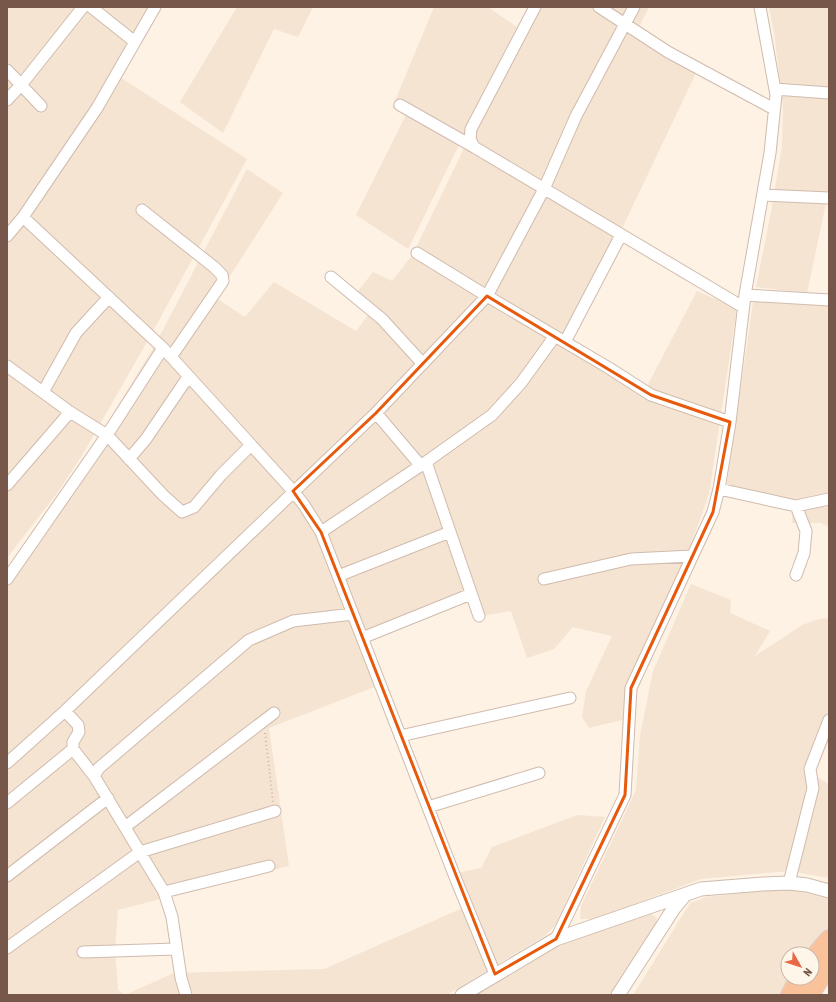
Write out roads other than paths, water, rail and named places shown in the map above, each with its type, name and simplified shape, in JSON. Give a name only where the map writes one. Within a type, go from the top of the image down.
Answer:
[{"type":"highway","points":[[820,950],[829,939]]},
{"type":"highway","points":[[810,995],[829,964]]},
{"type":"highway","points":[[790,995],[795,986]]},
{"type":"street","points":[[7,100],[21,85],[83,7]]},
{"type":"street","points":[[91,7],[135,42]]},
{"type":"street","points":[[7,236],[23,217],[96,108],[155,7]]},
{"type":"street","points":[[474,147],[470,139],[471,129],[535,7]]},
{"type":"street","points":[[599,7],[668,52],[774,110]]},
{"type":"street","points":[[7,763],[65,711],[376,413],[487,296],[544,189],[576,116],[634,7]]},
{"type":"street","points":[[556,939],[625,795],[631,688],[713,512],[730,422],[743,307],[770,153],[776,95],[760,7]]},
{"type":"street","points":[[7,70],[41,106]]},
{"type":"street","points":[[775,89],[829,93]]},
{"type":"street","points":[[400,105],[474,147],[743,307]]},
{"type":"street","points":[[763,195],[829,198]]},
{"type":"street","points":[[142,210],[222,275],[222,281],[219,287],[172,357]]},
{"type":"street","points":[[23,217],[172,357],[188,377],[293,491],[321,532],[400,736],[495,974]]},
{"type":"street","points":[[565,342],[621,235]]},
{"type":"street","points":[[417,253],[652,395],[730,422]]},
{"type":"street","points":[[331,277],[382,320],[423,364]]},
{"type":"street","points":[[745,295],[829,300]]},
{"type":"street","points":[[43,392],[76,333],[109,297]]},
{"type":"street","points":[[321,532],[423,464],[492,415],[521,383],[555,336]]},
{"type":"street","points":[[7,579],[107,435],[163,348]]},
{"type":"street","points":[[7,381],[11,370],[70,412],[107,435],[163,495],[182,512],[194,508],[221,476],[251,445]]},
{"type":"street","points":[[129,459],[146,439],[188,377]]},
{"type":"street","points":[[7,485],[70,412]]},
{"type":"street","points":[[376,413],[423,464],[450,532],[479,616]]},
{"type":"street","points":[[718,489],[796,506],[829,498]]},
{"type":"street","points":[[796,506],[806,531],[804,553],[796,575]]},
{"type":"street","points":[[338,576],[450,532]]},
{"type":"street","points":[[544,579],[631,559],[692,556]]},
{"type":"street","points":[[362,638],[471,594]]},
{"type":"street","points":[[94,776],[99,768],[249,640],[292,621],[352,614]]},
{"type":"street","points":[[400,736],[570,698]]},
{"type":"street","points":[[7,803],[72,749],[73,742],[79,732],[78,725],[65,711]]},
{"type":"street","points":[[125,828],[274,713]]},
{"type":"street","points":[[790,883],[813,788],[810,769],[829,720]]},
{"type":"street","points":[[72,749],[94,776],[164,892],[172,917],[181,978],[186,995]]},
{"type":"street","points":[[428,807],[539,773]]},
{"type":"street","points":[[7,876],[108,798]]},
{"type":"street","points":[[8,945],[140,852],[275,811]]},
{"type":"street","points":[[164,892],[269,866]]},
{"type":"street","points":[[462,995],[556,939],[701,889],[790,883],[829,891]]},
{"type":"street","points":[[618,995],[674,908],[686,894]]},
{"type":"street","points":[[83,952],[176,949]]}]
